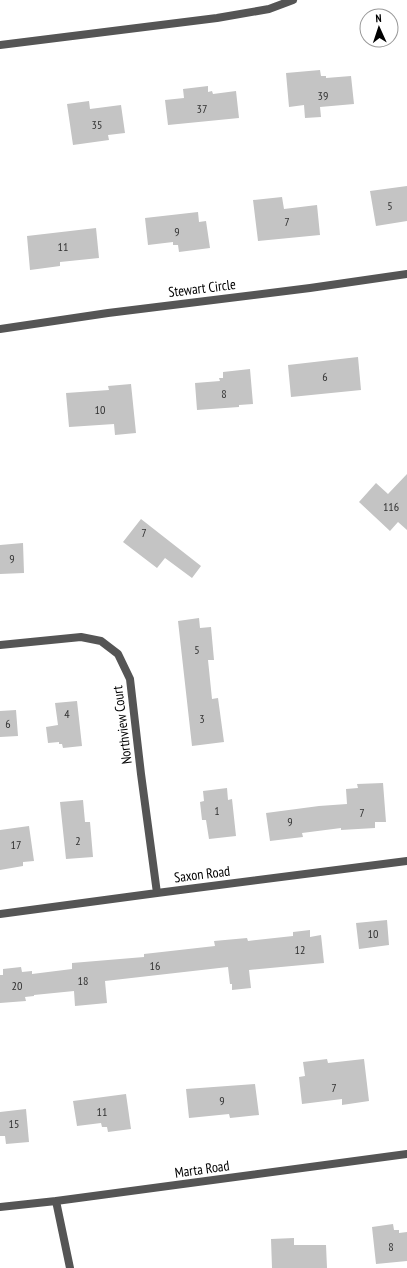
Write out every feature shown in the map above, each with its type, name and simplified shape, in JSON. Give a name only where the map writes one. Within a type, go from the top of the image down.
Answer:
[{"type":"street","points":[[0,45],[217,18],[269,9],[293,0]]},
{"type":"street","name":"Stewart Circle","points":[[0,329],[108,313],[310,288],[407,274]]},
{"type":"street","name":"Northview Court","points":[[0,645],[81,637],[101,641],[118,654],[130,679],[157,892]]},
{"type":"street","name":"Saxon Road","points":[[0,914],[157,892],[407,861]]},
{"type":"street","name":"Marta Road","points":[[0,1207],[56,1202],[407,1154]]},
{"type":"street","points":[[56,1202],[70,1268]]},
{"type":"building","points":[[320,70],[321,76],[326,76],[326,78],[351,76],[354,104],[320,107],[321,117],[305,118],[304,105],[289,107],[286,73]]},
{"type":"building","points":[[208,86],[208,92],[212,91],[213,94],[236,91],[239,118],[168,125],[165,100],[184,98],[183,89]]},
{"type":"building","points":[[89,101],[90,109],[121,105],[125,133],[108,135],[109,140],[73,145],[67,104]]},
{"type":"building","points":[[407,186],[407,221],[376,226],[370,191]]},
{"type":"building","points":[[282,197],[284,209],[317,205],[320,235],[258,241],[253,200]]},
{"type":"building","points":[[198,212],[199,222],[206,221],[210,248],[179,252],[178,245],[173,245],[173,242],[148,245],[145,218]]},
{"type":"building","points":[[96,228],[99,258],[60,262],[60,266],[30,270],[27,236]]},
{"type":"building","points":[[358,357],[361,390],[291,397],[288,365]]},
{"type":"building","points":[[250,369],[253,404],[239,405],[239,407],[197,410],[195,383],[220,381],[219,378],[223,378],[223,372]]},
{"type":"building","points":[[131,384],[136,433],[115,435],[114,424],[69,427],[66,393],[109,390],[108,386]]},
{"type":"building","points":[[407,474],[407,530],[398,522],[390,531],[359,502],[376,483],[388,494]]},
{"type":"building","points":[[141,519],[201,566],[192,578],[165,558],[157,568],[123,542]]},
{"type":"building","points":[[23,543],[24,573],[0,574],[0,545]]},
{"type":"building","points":[[199,618],[200,628],[211,627],[214,660],[208,660],[212,699],[218,698],[224,742],[192,746],[178,621]]},
{"type":"building","points":[[77,701],[82,746],[63,748],[62,744],[59,744],[59,742],[48,743],[46,727],[58,725],[55,703]]},
{"type":"building","points":[[16,710],[18,736],[0,737],[0,711]]},
{"type":"building","points":[[383,783],[386,822],[375,822],[375,828],[341,830],[341,828],[302,833],[303,837],[270,841],[266,813],[347,804],[346,789],[358,788],[357,784]]},
{"type":"building","points":[[227,788],[228,800],[232,799],[236,836],[209,839],[206,820],[202,820],[200,802],[204,801],[203,791]]},
{"type":"building","points":[[83,800],[85,822],[90,822],[93,857],[66,859],[60,802]]},
{"type":"building","points":[[29,826],[34,861],[23,862],[23,866],[0,870],[0,830]]},
{"type":"building","points":[[387,920],[389,945],[359,949],[356,923]]},
{"type":"building","points":[[310,930],[310,937],[321,935],[324,963],[249,970],[251,988],[232,990],[228,967],[105,981],[107,1003],[75,1006],[74,991],[34,995],[25,997],[26,1001],[0,1003],[0,975],[3,975],[3,969],[21,967],[22,972],[32,971],[32,974],[72,969],[72,963],[144,957],[144,954],[215,946],[214,941],[247,938],[248,941],[293,936],[293,932]]},
{"type":"building","points":[[327,1059],[328,1063],[364,1059],[369,1101],[342,1105],[342,1099],[302,1104],[299,1077],[305,1076],[303,1062]]},
{"type":"building","points":[[255,1084],[259,1115],[230,1118],[229,1114],[189,1118],[186,1089]]},
{"type":"building","points":[[126,1094],[131,1129],[108,1132],[107,1127],[102,1127],[101,1123],[77,1126],[73,1101]]},
{"type":"building","points":[[26,1109],[29,1142],[6,1144],[5,1136],[0,1136],[0,1112]]},
{"type":"building","points":[[393,1224],[394,1230],[399,1230],[399,1233],[407,1232],[407,1261],[376,1264],[372,1227]]},
{"type":"building","points":[[294,1238],[294,1245],[326,1245],[327,1268],[272,1268],[271,1239]]}]
